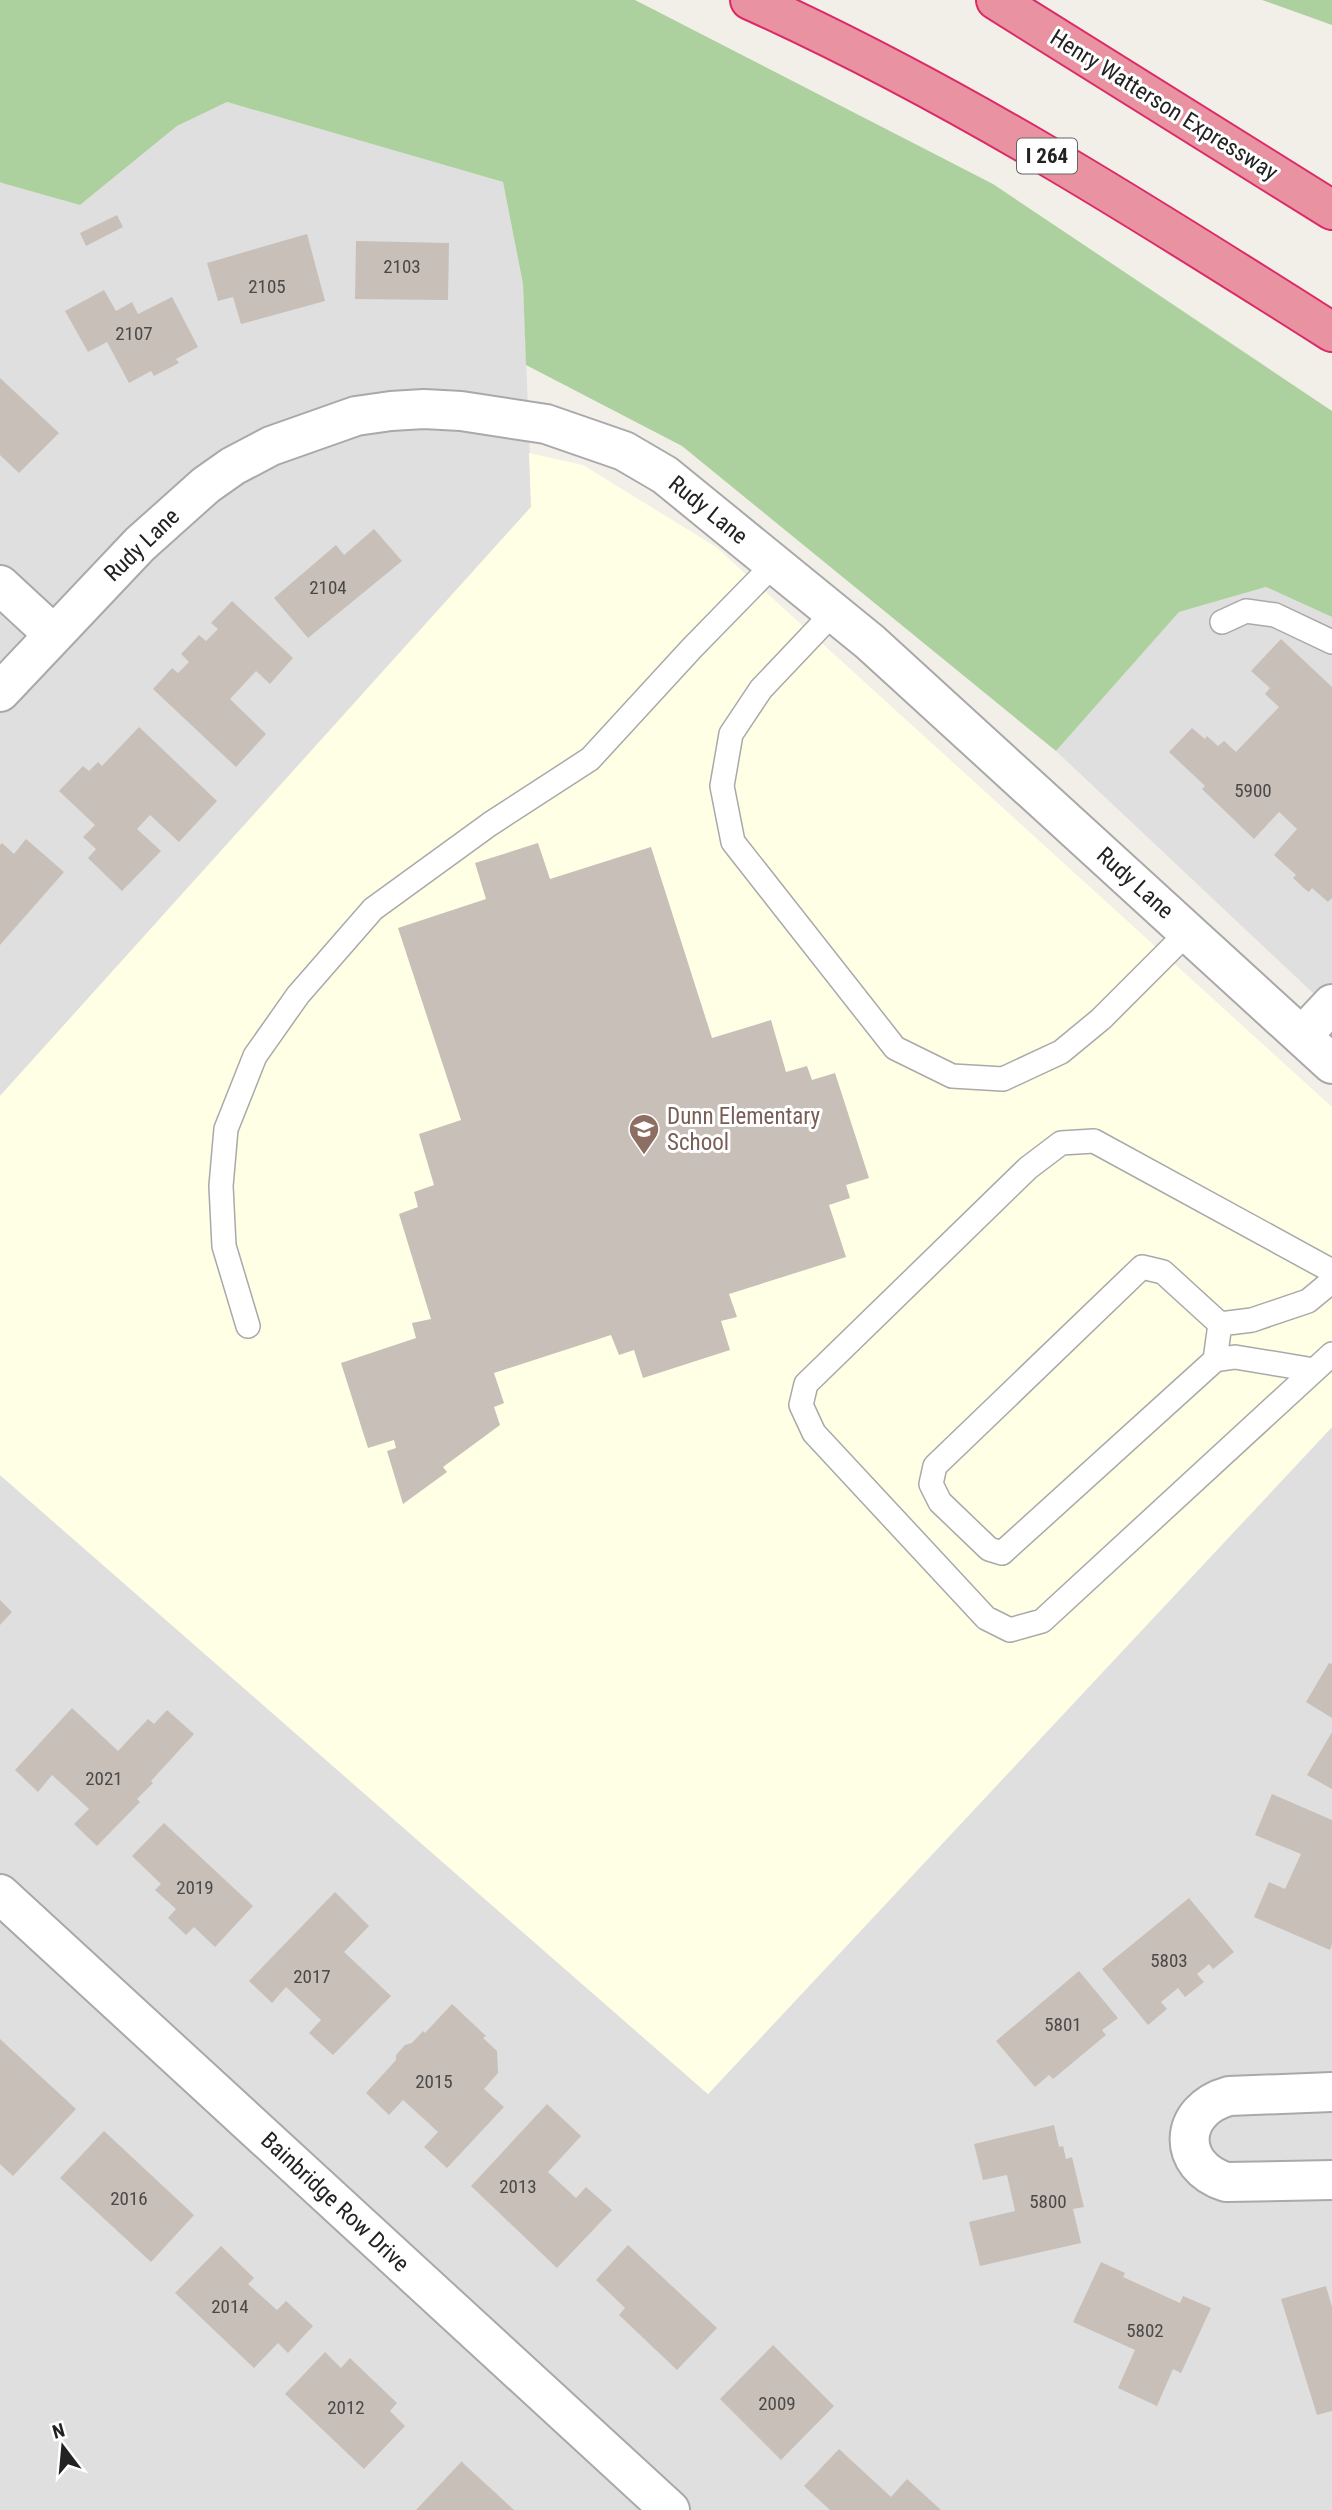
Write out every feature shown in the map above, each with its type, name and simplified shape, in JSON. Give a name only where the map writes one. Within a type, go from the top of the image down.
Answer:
[{"type":"highway","name":"I 264","points":[[750,0],[823,33],[964,107],[1157,221],[1332,332]]},
{"type":"highway","name":"Henry Watterson Expressway","points":[[996,0],[1332,210]]},
{"type":"street","name":"Rudy Lane","points":[[0,692],[140,544],[206,485],[233,466],[271,446],[356,416],[391,411],[461,411],[546,424],[624,451],[665,475],[834,612],[1332,1064]]},
{"type":"street","points":[[0,585],[52,634]]},
{"type":"street","points":[[1302,1035],[1332,1004]]},
{"type":"street","name":"Bainbridge Row Drive","points":[[0,1895],[670,2510]]},
{"type":"street","points":[[1332,2092],[1228,2096],[1216,2099],[1205,2105],[1197,2114],[1189,2141],[1192,2155],[1200,2168],[1212,2178],[1226,2182],[1332,2180]]},
{"type":"lane","points":[[248,1326],[224,1246],[221,1186],[226,1129],[255,1056],[298,995],[373,909],[490,824],[590,759],[692,648],[775,564]]},
{"type":"lane","points":[[1222,622],[1246,611],[1275,615],[1332,642]]},
{"type":"lane","points":[[834,612],[761,689],[731,734],[722,786],[733,842],[895,1048],[952,1076],[1003,1079],[1061,1052],[1101,1019],[1188,932]]},
{"type":"lane","points":[[1332,1271],[1094,1141],[1061,1143],[1028,1168],[806,1384],[801,1405],[814,1433],[985,1618],[1010,1630],[1042,1621],[1332,1354]]},
{"type":"lane","points":[[1314,1370],[1235,1357],[1215,1360],[1002,1553],[989,1549],[940,1502],[931,1484],[934,1466],[1142,1267],[1163,1272],[1220,1324],[1252,1320],[1308,1301],[1332,1281]]},
{"type":"lane","points":[[1215,1360],[1220,1324]]},
{"type":"shaded area","points":[[227,102],[503,182],[523,284],[532,506],[0,1096],[0,182],[80,205],[177,126]]},
{"type":"shaded area","points":[[529,453],[583,465],[716,547],[1332,1107],[1332,1427],[708,2094],[0,1475],[0,1096],[531,507]]},
{"type":"shaded area","points":[[1266,587],[1332,617],[1332,1011],[1056,751],[1179,612]]},
{"type":"shaded area","points":[[1332,1427],[1332,2510],[0,2510],[0,1475],[708,2094]]},
{"type":"green space","points":[[0,0],[635,0],[993,184],[1332,411],[1332,617],[1266,587],[1179,612],[1056,751],[682,446],[526,365],[523,284],[503,182],[227,102],[177,126],[80,205],[0,182]]},
{"type":"green space","points":[[1262,0],[1332,0],[1332,25]]},
{"type":"building","points":[[117,215],[123,227],[86,246],[80,233]]},
{"type":"building","points":[[307,234],[325,301],[241,324],[233,297],[218,301],[207,263]]},
{"type":"building","points":[[356,241],[449,243],[448,300],[355,299]]},
{"type":"building","points":[[104,290],[116,311],[132,302],[138,314],[172,297],[198,347],[176,359],[179,363],[154,376],[151,371],[129,383],[107,342],[88,352],[65,311]]},
{"type":"building","points":[[0,378],[59,433],[19,473],[0,455]]},
{"type":"building","points":[[374,529],[402,561],[308,638],[274,598],[336,545],[344,555]]},
{"type":"building","points":[[232,601],[293,658],[270,684],[256,671],[230,699],[266,734],[236,767],[153,689],[172,668],[178,673],[189,662],[181,654],[199,635],[206,641],[218,629],[211,623]]},
{"type":"building","points":[[1281,639],[1332,687],[1332,898],[1328,902],[1312,888],[1309,892],[1306,890],[1293,878],[1296,875],[1274,855],[1297,829],[1279,812],[1254,839],[1202,789],[1205,786],[1169,752],[1192,728],[1218,746],[1224,741],[1236,752],[1279,707],[1265,694],[1270,688],[1251,671]]},
{"type":"building","points":[[139,727],[217,801],[179,842],[150,815],[137,829],[161,851],[122,891],[88,858],[96,849],[83,837],[95,825],[59,791],[83,766],[89,771],[98,762],[102,766]]},
{"type":"building","points":[[26,839],[64,872],[0,945],[0,845],[2,843],[14,854]]},
{"type":"building","name":"Dunn Elementary School","points":[[538,843],[550,879],[651,847],[712,1038],[771,1020],[786,1072],[807,1066],[812,1080],[835,1073],[869,1178],[846,1185],[850,1198],[829,1205],[846,1257],[729,1294],[737,1317],[721,1321],[730,1350],[643,1378],[634,1350],[619,1355],[611,1335],[494,1373],[504,1403],[494,1407],[500,1425],[443,1467],[447,1472],[403,1504],[387,1451],[396,1448],[394,1440],[368,1448],[341,1363],[416,1338],[412,1323],[431,1319],[399,1214],[418,1207],[414,1192],[434,1185],[419,1134],[461,1120],[398,928],[486,899],[475,863]]},
{"type":"building","points":[[0,1600],[12,1612],[0,1625]]},
{"type":"building","points":[[1329,1663],[1332,1664],[1332,1718],[1306,1702]]},
{"type":"building","points":[[72,1708],[118,1751],[148,1719],[154,1724],[167,1710],[194,1734],[151,1781],[153,1783],[137,1799],[140,1802],[97,1846],[74,1824],[89,1809],[52,1775],[38,1792],[15,1770]]},
{"type":"building","points":[[1332,1732],[1332,1789],[1307,1775]]},
{"type":"building","points":[[1272,1794],[1332,1820],[1330,1950],[1254,1917],[1269,1882],[1285,1889],[1301,1854],[1255,1835]]},
{"type":"building","points":[[164,1823],[253,1906],[215,1947],[194,1927],[186,1935],[168,1918],[176,1909],[155,1890],[161,1884],[132,1856]]},
{"type":"building","points":[[335,1892],[369,1926],[344,1952],[391,1996],[333,2055],[309,2033],[321,2020],[286,1987],[272,2003],[249,1981]]},
{"type":"building","points":[[1189,1898],[1234,1952],[1213,1969],[1209,1964],[1197,1974],[1204,1982],[1185,1997],[1178,1988],[1161,2002],[1167,2009],[1148,2025],[1102,1969]]},
{"type":"building","points":[[1079,1971],[1118,2018],[1102,2030],[1106,2035],[1053,2079],[1049,2075],[1035,2087],[996,2041]]},
{"type":"building","points":[[452,2004],[486,2036],[483,2038],[497,2051],[498,2073],[484,2089],[504,2107],[447,2168],[424,2147],[438,2132],[424,2119],[403,2100],[389,2115],[366,2093],[396,2060],[396,2055],[405,2045],[412,2043],[423,2031],[425,2033]]},
{"type":"building","points":[[0,2039],[76,2109],[13,2176],[0,2164]]},
{"type":"building","points":[[547,2104],[581,2136],[548,2172],[576,2198],[586,2187],[612,2210],[557,2268],[471,2186]]},
{"type":"building","points":[[1054,2125],[1059,2147],[1063,2146],[1066,2159],[1072,2157],[1084,2207],[1073,2209],[1081,2243],[980,2266],[969,2222],[1015,2211],[1007,2175],[983,2180],[974,2144]]},
{"type":"building","points":[[104,2131],[194,2215],[151,2262],[60,2178]]},
{"type":"building","points":[[628,2245],[717,2328],[677,2370],[619,2315],[625,2308],[596,2280]]},
{"type":"building","points":[[221,2246],[254,2278],[248,2284],[277,2310],[286,2301],[313,2326],[288,2353],[278,2343],[254,2368],[175,2293]]},
{"type":"building","points":[[1101,2262],[1125,2273],[1123,2277],[1180,2303],[1183,2296],[1211,2308],[1181,2373],[1173,2369],[1157,2406],[1118,2388],[1135,2350],[1073,2322]]},
{"type":"building","points":[[1326,2286],[1332,2307],[1332,2411],[1317,2415],[1281,2299]]},
{"type":"building","points":[[773,2345],[834,2406],[781,2460],[720,2399]]},
{"type":"building","points":[[325,2352],[341,2368],[350,2358],[397,2403],[390,2411],[405,2426],[364,2469],[285,2394]]},
{"type":"building","points":[[839,2449],[891,2497],[907,2479],[941,2510],[830,2510],[804,2486]]},
{"type":"building","points":[[462,2461],[463,2463],[514,2510],[416,2510]]},
{"type":"place","name":"Dunn Elementary School","points":[[644,1156]]}]
